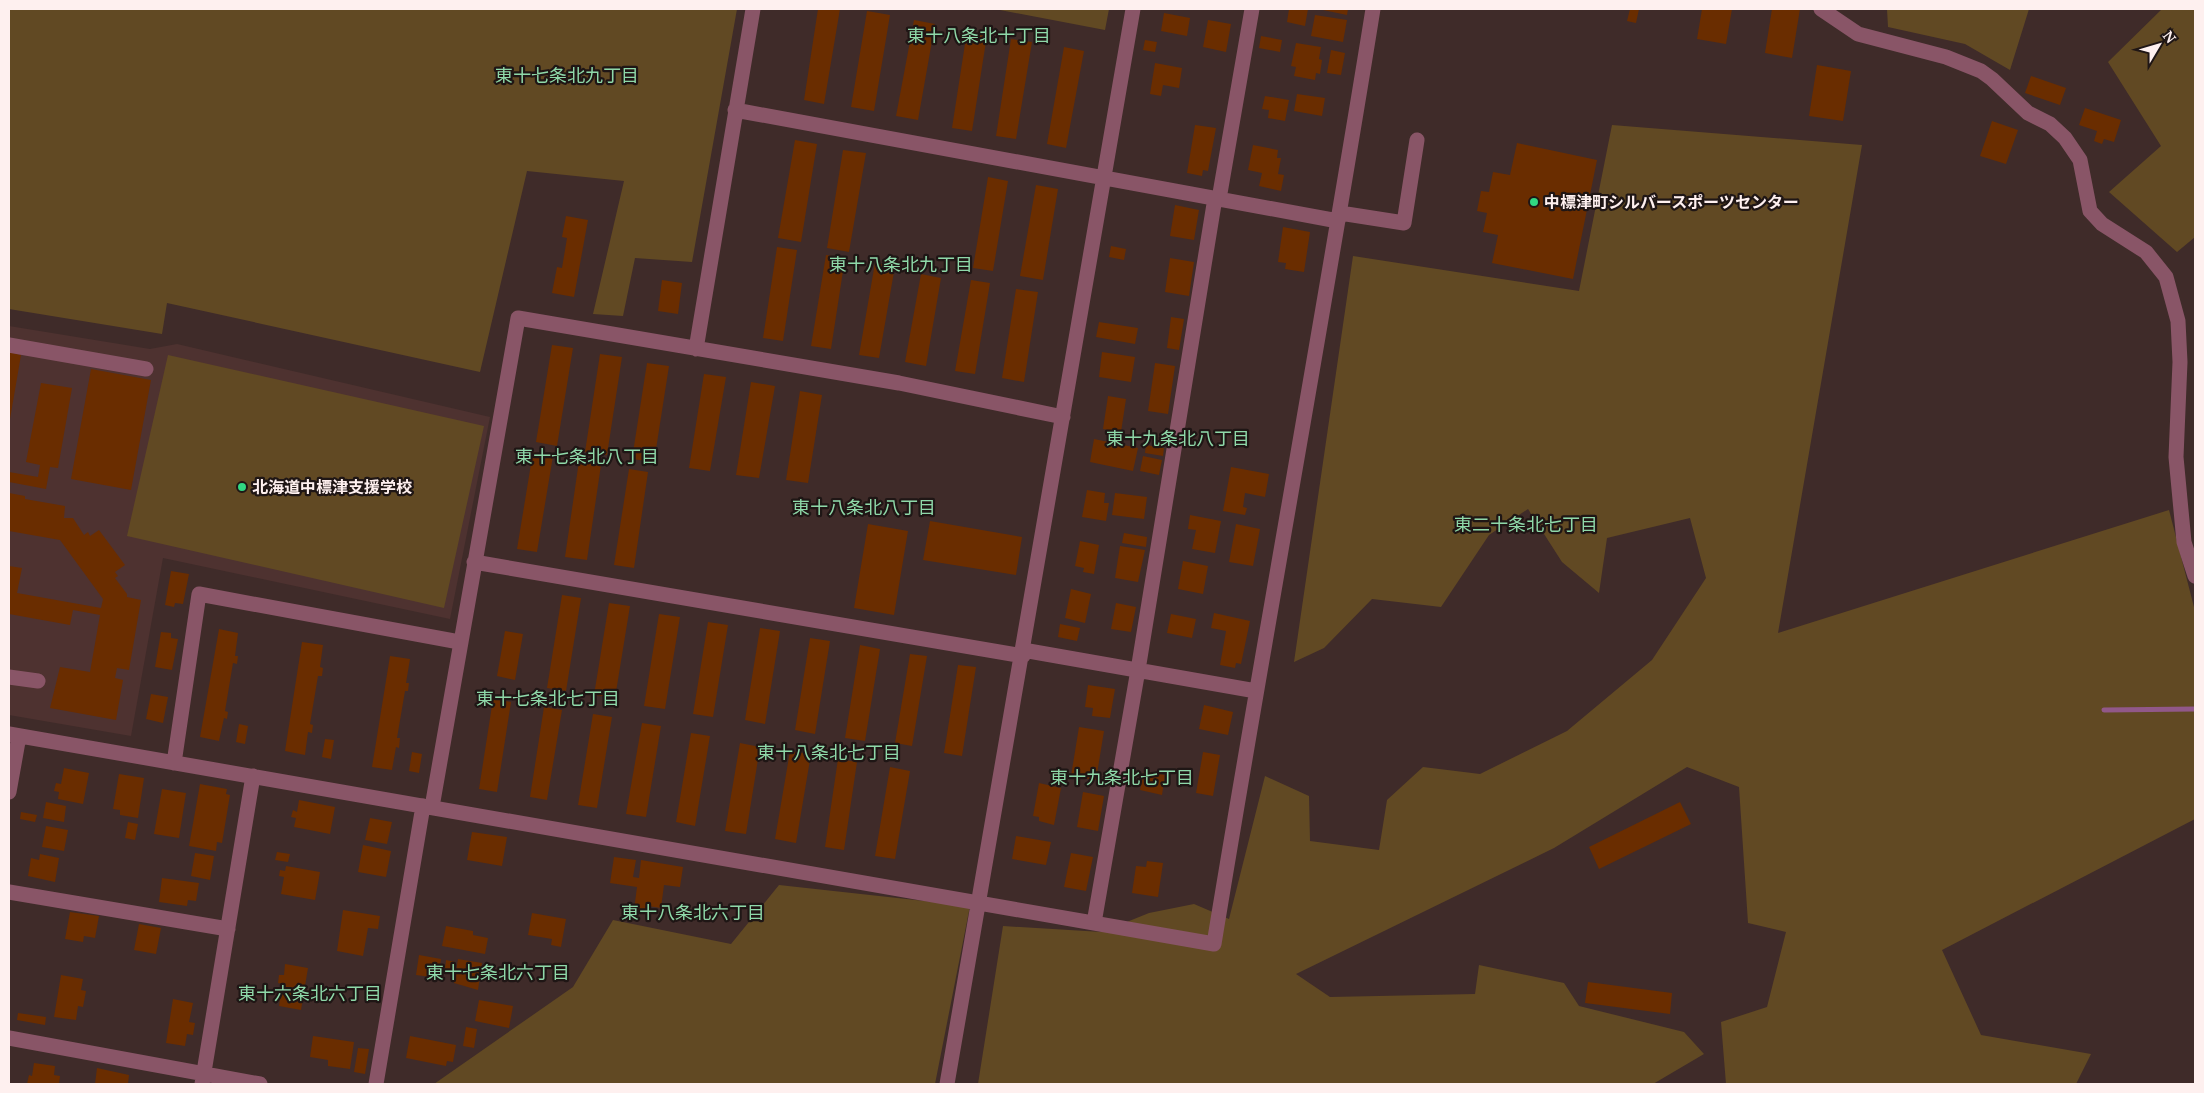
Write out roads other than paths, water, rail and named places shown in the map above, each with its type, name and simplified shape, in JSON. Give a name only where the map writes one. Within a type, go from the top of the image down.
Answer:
[{"type":"street","points":[[696,349],[734,110],[753,9]]},
{"type":"street","points":[[947,1084],[1133,9]]},
{"type":"street","points":[[1094,923],[1217,198],[1252,9]]},
{"type":"street","points":[[9,792],[14,735],[1214,944],[1373,9]]},
{"type":"street","points":[[1821,9],[1858,34],[1952,59],[1981,71],[2028,113],[2050,124],[2065,138],[2080,160],[2090,211],[2102,224],[2146,252],[2166,277],[2178,321],[2180,362],[2176,457],[2182,523],[2184,542],[2195,576]]},
{"type":"street","points":[[734,110],[1217,198],[1339,217],[1404,223],[1417,140]]},
{"type":"street","points":[[376,1084],[518,318],[899,383],[1063,417]]},
{"type":"street","points":[[9,345],[146,369]]},
{"type":"street","points":[[474,562],[1023,653],[1138,670],[1256,691]]},
{"type":"street","points":[[174,763],[199,594],[454,641]]},
{"type":"street","points":[[9,677],[38,681]]},
{"type":"street","points":[[202,1079],[253,776]]},
{"type":"street","points":[[9,892],[228,929]]},
{"type":"street","points":[[9,1038],[202,1079],[260,1084]]},
{"type":"waterway","points":[[2104,710],[2195,709]]},
{"type":"place","name":"中標津町シルバースポーツセンター","points":[[1534,202]]},
{"type":"place","name":"北海道中標津支援学校","points":[[242,487]]},
{"type":"district","name":"東十八条北十丁目","points":[[979,36]]},
{"type":"district","name":"東十七条北九丁目","points":[[567,76]]},
{"type":"district","name":"東十八条北九丁目","points":[[901,265]]},
{"type":"district","name":"東十九条北八丁目","points":[[1178,439]]},
{"type":"district","name":"東十七条北八丁目","points":[[587,457]]},
{"type":"district","name":"東十八条北八丁目","points":[[864,508]]},
{"type":"district","name":"東二十条北七丁目","points":[[1526,525]]},
{"type":"district","name":"東十七条北七丁目","points":[[548,699]]},
{"type":"district","name":"東十八条北七丁目","points":[[829,753]]},
{"type":"district","name":"東十九条北七丁目","points":[[1122,778]]},
{"type":"district","name":"東十八条北六丁目","points":[[693,913]]},
{"type":"district","name":"東十七条北六丁目","points":[[498,973]]},
{"type":"district","name":"東十六条北六丁目","points":[[310,994]]}]
